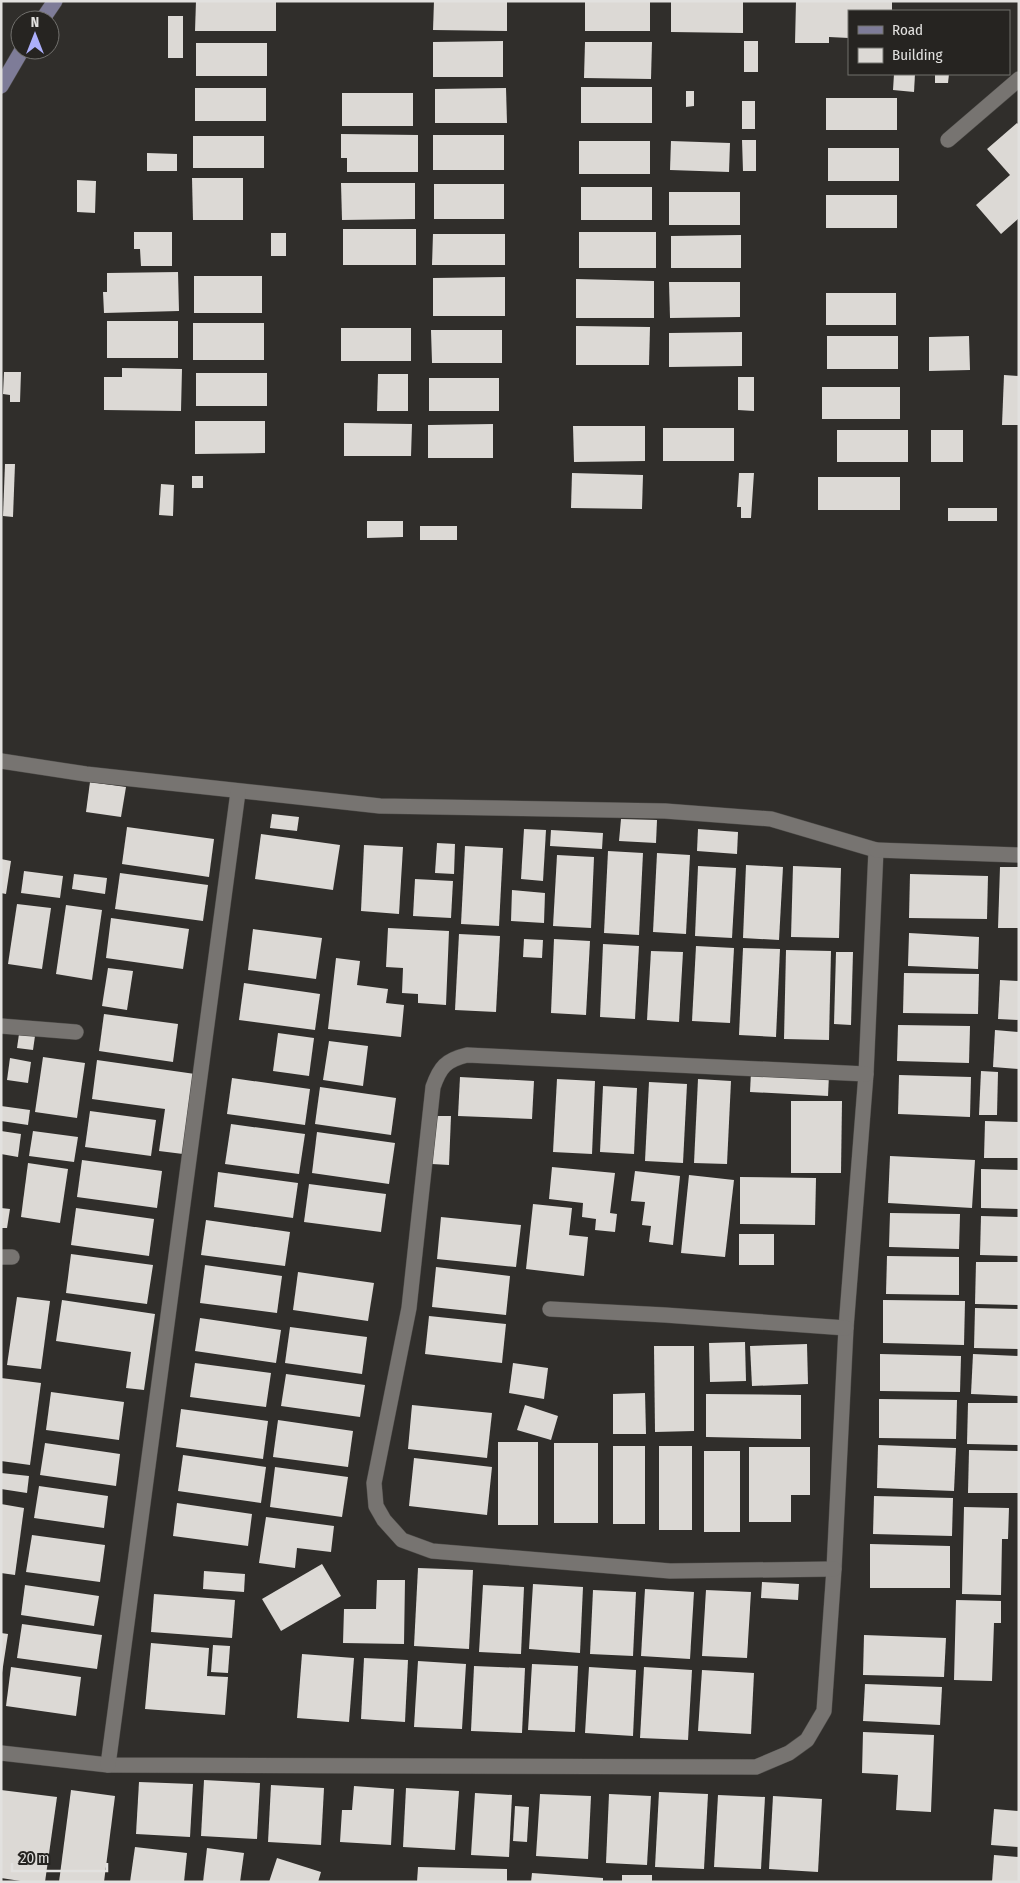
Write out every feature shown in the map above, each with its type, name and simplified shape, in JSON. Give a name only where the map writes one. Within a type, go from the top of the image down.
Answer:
[{"type":"street","points":[[1,86],[16,60]]},
{"type":"street","points":[[948,140],[1019,79]]},
{"type":"street","points":[[1,761],[86,774],[380,806],[665,811],[771,818],[876,850],[1019,855]]},
{"type":"street","points":[[108,1765],[238,792]]},
{"type":"street","points":[[1,1753],[108,1765],[756,1767],[789,1753],[807,1740],[824,1711],[834,1569],[846,1328],[866,1074],[876,850]]},
{"type":"street","points":[[1,1026],[76,1032]]},
{"type":"street","points":[[834,1569],[670,1571],[432,1551],[402,1540],[384,1520],[376,1506],[374,1483],[409,1308],[433,1087],[437,1075],[453,1058],[467,1055],[866,1074]]},
{"type":"street","points":[[550,1309],[846,1328]]},
{"type":"building","points":[[196,1],[276,1],[276,31],[195,31]]},
{"type":"building","points":[[434,1],[507,1],[507,31],[433,30]]},
{"type":"building","points":[[585,1],[650,1],[650,31],[585,31]]},
{"type":"building","points":[[671,1],[743,1],[743,33],[671,32]]},
{"type":"building","points":[[796,1],[892,1],[892,10],[848,10],[848,38],[829,37],[829,43],[795,43]]},
{"type":"building","points":[[168,16],[183,16],[183,58],[168,58]]},
{"type":"building","points":[[503,41],[503,77],[433,77],[433,42]]},
{"type":"building","points":[[744,41],[758,41],[758,72],[744,72]]},
{"type":"building","points":[[585,42],[652,42],[651,79],[584,78]]},
{"type":"building","points":[[196,43],[267,43],[267,76],[196,76]]},
{"type":"building","points":[[894,75],[915,75],[914,92],[893,90]]},
{"type":"building","points":[[935,75],[949,75],[948,83],[935,83]]},
{"type":"building","points":[[581,87],[652,87],[652,123],[581,123]]},
{"type":"building","points":[[195,88],[266,88],[266,121],[195,121]]},
{"type":"building","points":[[506,88],[507,123],[435,123],[435,89]]},
{"type":"building","points":[[686,91],[694,91],[694,106],[686,107]]},
{"type":"building","points":[[342,93],[413,93],[413,126],[342,126]]},
{"type":"building","points":[[826,98],[897,98],[897,130],[826,130]]},
{"type":"building","points":[[742,101],[755,101],[755,129],[742,129]]},
{"type":"building","points":[[1017,123],[1019,125],[1019,218],[1001,234],[976,205],[1010,175],[987,149]]},
{"type":"building","points":[[341,134],[418,135],[418,172],[347,172],[347,158],[341,158]]},
{"type":"building","points":[[433,135],[504,135],[504,170],[433,170]]},
{"type":"building","points":[[193,136],[264,136],[264,168],[193,168]]},
{"type":"building","points":[[742,140],[756,140],[756,171],[743,171]]},
{"type":"building","points":[[579,141],[650,141],[650,174],[579,174]]},
{"type":"building","points":[[671,141],[730,143],[729,172],[670,170]]},
{"type":"building","points":[[828,148],[899,148],[899,181],[828,181]]},
{"type":"building","points":[[147,153],[177,154],[177,171],[147,171]]},
{"type":"building","points":[[192,178],[243,178],[243,220],[193,220]]},
{"type":"building","points":[[77,180],[96,181],[95,213],[77,212]]},
{"type":"building","points":[[341,183],[415,183],[415,219],[342,220]]},
{"type":"building","points":[[434,184],[504,184],[504,219],[434,219]]},
{"type":"building","points":[[581,187],[652,187],[652,220],[581,220]]},
{"type":"building","points":[[669,192],[740,192],[740,225],[669,225]]},
{"type":"building","points":[[826,195],[897,195],[897,228],[826,228]]},
{"type":"building","points":[[343,229],[416,229],[416,265],[343,265]]},
{"type":"building","points":[[134,232],[172,232],[172,266],[141,266],[140,249],[134,249]]},
{"type":"building","points":[[579,232],[656,232],[656,268],[579,268]]},
{"type":"building","points":[[271,233],[286,233],[286,256],[271,256]]},
{"type":"building","points":[[433,234],[505,234],[505,265],[432,265]]},
{"type":"building","points":[[741,235],[741,268],[671,268],[671,236]]},
{"type":"building","points":[[178,272],[179,311],[104,313],[103,292],[107,292],[107,273]]},
{"type":"building","points":[[194,276],[262,276],[262,313],[194,313]]},
{"type":"building","points":[[505,277],[505,316],[433,316],[433,278]]},
{"type":"building","points":[[576,279],[654,281],[654,318],[576,318]]},
{"type":"building","points":[[669,282],[740,282],[740,317],[670,318]]},
{"type":"building","points":[[826,293],[896,293],[896,325],[826,325]]},
{"type":"building","points":[[107,321],[178,321],[178,358],[107,358]]},
{"type":"building","points":[[193,323],[264,323],[264,360],[193,360]]},
{"type":"building","points":[[576,326],[650,327],[649,365],[576,365]]},
{"type":"building","points":[[341,328],[411,328],[411,361],[341,361]]},
{"type":"building","points":[[431,330],[502,330],[502,363],[432,363]]},
{"type":"building","points":[[742,332],[742,366],[669,367],[669,333]]},
{"type":"building","points":[[827,336],[898,336],[898,369],[827,369]]},
{"type":"building","points":[[969,336],[970,370],[929,371],[929,337]]},
{"type":"building","points":[[122,368],[182,369],[181,411],[104,410],[104,377],[122,377]]},
{"type":"building","points":[[4,372],[21,372],[20,402],[10,402],[10,395],[3,394]]},
{"type":"building","points":[[196,373],[267,373],[267,406],[196,406]]},
{"type":"building","points":[[378,374],[408,374],[408,411],[377,411]]},
{"type":"building","points":[[1004,375],[1019,376],[1019,425],[1002,425]]},
{"type":"building","points":[[738,377],[754,377],[754,411],[738,410]]},
{"type":"building","points":[[429,378],[499,378],[499,411],[429,411]]},
{"type":"building","points":[[822,387],[900,387],[900,419],[822,419]]},
{"type":"building","points":[[195,421],[265,421],[265,453],[195,454]]},
{"type":"building","points":[[344,423],[412,424],[411,456],[344,456]]},
{"type":"building","points":[[493,424],[493,458],[428,458],[428,425]]},
{"type":"building","points":[[573,426],[645,426],[645,461],[574,462]]},
{"type":"building","points":[[663,428],[734,428],[734,461],[663,461]]},
{"type":"building","points":[[837,430],[908,430],[908,462],[837,462]]},
{"type":"building","points":[[931,430],[963,430],[963,462],[931,462]]},
{"type":"building","points":[[5,464],[15,464],[13,517],[3,516]]},
{"type":"building","points":[[572,473],[643,475],[642,509],[571,508]]},
{"type":"building","points":[[739,473],[754,473],[751,518],[741,518],[741,507],[737,507]]},
{"type":"building","points":[[192,476],[203,476],[203,488],[192,488]]},
{"type":"building","points":[[818,477],[900,477],[900,510],[818,510]]},
{"type":"building","points":[[161,484],[174,485],[173,516],[159,515]]},
{"type":"building","points":[[948,508],[997,508],[997,521],[948,521]]},
{"type":"building","points":[[367,521],[403,521],[403,537],[367,538]]},
{"type":"building","points":[[420,526],[457,526],[457,540],[420,540]]},
{"type":"building","points":[[90,782],[126,787],[121,817],[86,812]]},
{"type":"building","points":[[272,814],[299,817],[297,831],[270,828]]},
{"type":"building","points":[[621,819],[657,820],[656,843],[619,841]]},
{"type":"building","points":[[127,827],[214,839],[209,877],[122,864]]},
{"type":"building","points":[[524,829],[546,830],[543,881],[521,879]]},
{"type":"building","points":[[698,829],[738,832],[737,854],[697,851]]},
{"type":"building","points":[[551,830],[603,833],[602,849],[550,846]]},
{"type":"building","points":[[261,834],[340,845],[333,890],[255,879]]},
{"type":"building","points":[[437,843],[455,844],[454,874],[435,873]]},
{"type":"building","points":[[364,845],[403,847],[399,914],[361,911]]},
{"type":"building","points":[[465,846],[503,848],[499,926],[461,924]]},
{"type":"building","points":[[608,851],[643,853],[639,935],[604,933]]},
{"type":"building","points":[[657,853],[690,855],[686,934],[653,932]]},
{"type":"building","points":[[557,855],[594,857],[591,928],[553,926]]},
{"type":"building","points":[[1,859],[11,861],[6,894],[1,893]]},
{"type":"building","points":[[746,865],[783,867],[779,940],[743,938]]},
{"type":"building","points":[[698,866],[736,868],[732,938],[695,936]]},
{"type":"building","points":[[793,866],[841,868],[839,938],[791,937]]},
{"type":"building","points":[[1000,867],[1019,867],[1019,928],[998,928]]},
{"type":"building","points":[[24,871],[63,876],[60,898],[21,893]]},
{"type":"building","points":[[120,873],[208,885],[203,921],[115,909]]},
{"type":"building","points":[[74,874],[107,878],[105,894],[72,889]]},
{"type":"building","points":[[910,874],[988,876],[987,919],[909,918]]},
{"type":"building","points":[[415,879],[453,881],[451,918],[413,916]]},
{"type":"building","points":[[512,890],[545,893],[544,923],[511,921]]},
{"type":"building","points":[[17,904],[51,908],[42,969],[8,964]]},
{"type":"building","points":[[66,905],[102,910],[92,980],[56,974]]},
{"type":"building","points":[[111,918],[189,929],[183,969],[106,958]]},
{"type":"building","points":[[388,928],[449,931],[446,1005],[418,1003],[418,994],[402,993],[403,968],[386,967]]},
{"type":"building","points":[[253,929],[322,938],[316,979],[248,970]]},
{"type":"building","points":[[909,933],[979,937],[978,969],[908,966]]},
{"type":"building","points":[[459,934],[500,936],[496,1012],[455,1010]]},
{"type":"building","points":[[524,939],[543,940],[542,958],[523,957]]},
{"type":"building","points":[[554,939],[590,941],[586,1015],[551,1013]]},
{"type":"building","points":[[603,944],[639,946],[635,1019],[600,1017]]},
{"type":"building","points":[[696,946],[734,948],[730,1023],[692,1021]]},
{"type":"building","points":[[743,948],[780,949],[776,1037],[739,1035]]},
{"type":"building","points":[[786,950],[831,951],[829,1040],[784,1039]]},
{"type":"building","points":[[651,951],[683,952],[679,1022],[647,1020]]},
{"type":"building","points":[[836,952],[853,952],[851,1025],[834,1024]]},
{"type":"building","points":[[336,958],[360,961],[357,985],[388,989],[386,1003],[404,1005],[401,1037],[328,1029]]},
{"type":"building","points":[[108,968],[133,971],[127,1010],[102,1006]]},
{"type":"building","points":[[904,973],[979,974],[978,1014],[903,1013]]},
{"type":"building","points":[[1000,980],[1019,981],[1019,1020],[998,1019]]},
{"type":"building","points":[[244,983],[320,994],[315,1030],[239,1020]]},
{"type":"building","points":[[104,1014],[178,1024],[173,1062],[99,1051]]},
{"type":"building","points":[[898,1025],[970,1026],[969,1063],[897,1061]]},
{"type":"building","points":[[995,1030],[1019,1032],[1019,1069],[993,1067]]},
{"type":"building","points":[[278,1033],[314,1038],[309,1076],[273,1071]]},
{"type":"building","points":[[19,1034],[35,1036],[33,1050],[17,1048]]},
{"type":"building","points":[[329,1041],[368,1046],[363,1086],[323,1080]]},
{"type":"building","points":[[43,1057],[85,1063],[77,1118],[35,1112]]},
{"type":"building","points":[[10,1058],[31,1062],[28,1083],[7,1080]]},
{"type":"building","points":[[97,1060],[195,1074],[183,1154],[159,1151],[165,1109],[92,1099]]},
{"type":"building","points":[[981,1071],[998,1072],[997,1115],[979,1115]]},
{"type":"building","points":[[751,1072],[829,1075],[828,1096],[750,1092]]},
{"type":"building","points":[[899,1075],[971,1077],[970,1117],[898,1114]]},
{"type":"building","points":[[460,1077],[534,1081],[532,1119],[458,1116]]},
{"type":"building","points":[[232,1078],[310,1089],[305,1125],[227,1114]]},
{"type":"building","points":[[557,1079],[595,1081],[592,1154],[553,1152]]},
{"type":"building","points":[[698,1079],[731,1081],[727,1164],[694,1163]]},
{"type":"building","points":[[649,1082],[687,1084],[683,1163],[645,1161]]},
{"type":"building","points":[[603,1086],[637,1088],[634,1154],[600,1152]]},
{"type":"building","points":[[320,1087],[396,1098],[391,1135],[315,1124]]},
{"type":"building","points":[[791,1101],[842,1101],[841,1173],[791,1173]]},
{"type":"building","points":[[1,1106],[30,1110],[28,1125],[1,1121]]},
{"type":"building","points":[[90,1111],[156,1120],[151,1156],[85,1147]]},
{"type":"building","points":[[435,1116],[451,1116],[449,1165],[432,1164]]},
{"type":"building","points":[[985,1121],[1019,1122],[1019,1158],[984,1158]]},
{"type":"building","points":[[231,1124],[305,1134],[299,1174],[225,1164]]},
{"type":"building","points":[[1,1131],[21,1134],[18,1157],[1,1154]]},
{"type":"building","points":[[33,1131],[78,1137],[74,1162],[29,1156]]},
{"type":"building","points":[[317,1132],[395,1143],[389,1184],[312,1173]]},
{"type":"building","points":[[890,1156],[975,1160],[972,1208],[888,1203]]},
{"type":"building","points":[[82,1160],[162,1171],[157,1208],[77,1197]]},
{"type":"building","points":[[28,1163],[68,1169],[60,1223],[21,1217]]},
{"type":"building","points":[[552,1167],[615,1173],[610,1213],[617,1214],[615,1232],[595,1230],[596,1219],[582,1217],[583,1203],[549,1199]]},
{"type":"building","points":[[981,1169],[1019,1170],[1019,1209],[981,1208]]},
{"type":"building","points":[[635,1171],[680,1176],[673,1245],[649,1242],[651,1226],[642,1225],[645,1202],[631,1201]]},
{"type":"building","points":[[218,1172],[298,1183],[293,1218],[214,1207]]},
{"type":"building","points":[[689,1175],[734,1180],[725,1257],[681,1253]]},
{"type":"building","points":[[740,1177],[816,1178],[815,1225],[740,1224]]},
{"type":"building","points":[[309,1184],[386,1194],[381,1232],[304,1222]]},
{"type":"building","points":[[533,1204],[572,1208],[569,1235],[588,1237],[584,1276],[526,1269]]},
{"type":"building","points":[[1,1208],[10,1209],[7,1228],[1,1228]]},
{"type":"building","points":[[76,1208],[154,1219],[149,1256],[71,1245]]},
{"type":"building","points":[[890,1213],[960,1214],[959,1249],[889,1247]]},
{"type":"building","points":[[981,1216],[1019,1217],[1019,1256],[980,1255]]},
{"type":"building","points":[[441,1217],[521,1225],[516,1267],[437,1259]]},
{"type":"building","points":[[206,1220],[290,1232],[285,1266],[201,1255]]},
{"type":"building","points":[[739,1234],[774,1234],[774,1265],[739,1265]]},
{"type":"building","points":[[71,1254],[153,1265],[147,1304],[66,1293]]},
{"type":"building","points":[[887,1256],[959,1257],[959,1295],[886,1294]]},
{"type":"building","points":[[976,1262],[1019,1262],[1019,1305],[975,1304]]},
{"type":"building","points":[[205,1265],[282,1276],[277,1313],[200,1303]]},
{"type":"building","points":[[436,1267],[510,1276],[506,1315],[432,1307]]},
{"type":"building","points":[[298,1272],[374,1283],[368,1321],[293,1310]]},
{"type":"building","points":[[17,1297],[50,1301],[41,1369],[7,1365]]},
{"type":"building","points":[[62,1300],[155,1314],[144,1390],[126,1388],[131,1352],[56,1341]]},
{"type":"building","points":[[883,1300],[965,1301],[964,1345],[883,1343]]},
{"type":"building","points":[[975,1308],[1019,1309],[1019,1349],[974,1348]]},
{"type":"building","points":[[429,1316],[506,1324],[502,1363],[425,1354]]},
{"type":"building","points":[[200,1318],[281,1330],[276,1363],[195,1351]]},
{"type":"building","points":[[290,1327],[367,1337],[362,1374],[285,1363]]},
{"type":"building","points":[[745,1342],[746,1381],[710,1382],[709,1343]]},
{"type":"building","points":[[807,1344],[808,1384],[752,1386],[750,1346]]},
{"type":"building","points":[[654,1346],[694,1346],[694,1431],[655,1432]]},
{"type":"building","points":[[880,1354],[961,1356],[960,1392],[880,1391]]},
{"type":"building","points":[[973,1354],[1019,1356],[1019,1396],[971,1394]]},
{"type":"building","points":[[195,1363],[271,1373],[266,1407],[190,1397]]},
{"type":"building","points":[[513,1363],[548,1368],[544,1399],[509,1393]]},
{"type":"building","points":[[286,1374],[365,1385],[360,1417],[281,1406]]},
{"type":"building","points":[[1,1378],[41,1383],[30,1465],[1,1461]]},
{"type":"building","points":[[51,1392],[124,1402],[119,1440],[46,1430]]},
{"type":"building","points":[[645,1393],[646,1434],[613,1434],[613,1394]]},
{"type":"building","points":[[706,1394],[801,1395],[801,1439],[706,1437]]},
{"type":"building","points":[[879,1399],[957,1400],[956,1439],[879,1438]]},
{"type":"building","points":[[968,1403],[1019,1403],[1019,1445],[967,1444]]},
{"type":"building","points":[[412,1405],[492,1413],[487,1458],[408,1449]]},
{"type":"building","points":[[525,1405],[558,1416],[551,1440],[517,1430]]},
{"type":"building","points":[[181,1409],[268,1421],[263,1459],[176,1447]]},
{"type":"building","points":[[278,1420],[353,1431],[348,1467],[273,1457]]},
{"type":"building","points":[[498,1442],[538,1442],[538,1525],[498,1525]]},
{"type":"building","points":[[45,1443],[120,1454],[116,1486],[40,1475]]},
{"type":"building","points":[[554,1443],[598,1443],[598,1523],[554,1523]]},
{"type":"building","points":[[878,1445],[956,1448],[954,1491],[877,1488]]},
{"type":"building","points":[[613,1446],[645,1446],[645,1524],[613,1524]]},
{"type":"building","points":[[659,1446],[692,1446],[692,1530],[659,1530]]},
{"type":"building","points":[[749,1447],[810,1447],[810,1495],[791,1495],[791,1522],[749,1522]]},
{"type":"building","points":[[969,1450],[1019,1451],[1019,1493],[968,1493]]},
{"type":"building","points":[[704,1451],[740,1451],[740,1532],[704,1532]]},
{"type":"building","points":[[183,1455],[266,1467],[261,1503],[178,1491]]},
{"type":"building","points":[[414,1458],[492,1467],[487,1515],[409,1506]]},
{"type":"building","points":[[275,1467],[348,1477],[342,1517],[270,1507]]},
{"type":"building","points":[[1,1473],[29,1476],[27,1493],[1,1489]]},
{"type":"building","points":[[39,1486],[108,1496],[104,1528],[34,1518]]},
{"type":"building","points":[[874,1496],[953,1498],[952,1536],[873,1534]]},
{"type":"building","points":[[177,1503],[252,1514],[248,1546],[173,1536]]},
{"type":"building","points":[[1,1504],[24,1508],[15,1575],[1,1573]]},
{"type":"building","points":[[964,1507],[1009,1508],[1008,1539],[1002,1539],[1001,1595],[962,1594]]},
{"type":"building","points":[[266,1517],[334,1526],[331,1552],[297,1548],[295,1568],[259,1563]]},
{"type":"building","points":[[32,1535],[105,1545],[100,1582],[26,1572]]},
{"type":"building","points":[[870,1544],[950,1546],[950,1588],[870,1588]]},
{"type":"building","points":[[322,1564],[341,1596],[281,1631],[262,1599]]},
{"type":"building","points":[[418,1568],[473,1570],[469,1649],[414,1646]]},
{"type":"building","points":[[204,1571],[245,1574],[244,1592],[203,1589]]},
{"type":"building","points":[[377,1580],[405,1580],[404,1644],[343,1643],[344,1609],[376,1609]]},
{"type":"building","points":[[762,1582],[799,1584],[798,1600],[761,1598]]},
{"type":"building","points":[[533,1584],[583,1587],[580,1653],[529,1649]]},
{"type":"building","points":[[25,1585],[99,1596],[94,1626],[21,1615]]},
{"type":"building","points":[[483,1585],[524,1587],[521,1654],[479,1652]]},
{"type":"building","points":[[645,1589],[694,1592],[690,1659],[641,1656]]},
{"type":"building","points":[[593,1590],[636,1592],[633,1656],[590,1654]]},
{"type":"building","points":[[706,1590],[751,1592],[747,1658],[702,1656]]},
{"type":"building","points":[[154,1594],[235,1600],[232,1638],[151,1632]]},
{"type":"building","points":[[956,1600],[1001,1601],[1001,1623],[994,1623],[992,1681],[954,1680]]},
{"type":"building","points":[[22,1624],[102,1635],[97,1669],[17,1658]]},
{"type":"building","points":[[1,1633],[8,1634],[2,1673],[1,1673]]},
{"type":"building","points":[[864,1635],[946,1638],[944,1677],[863,1675]]},
{"type":"building","points":[[151,1643],[209,1648],[207,1676],[228,1677],[225,1715],[145,1709]]},
{"type":"building","points":[[213,1645],[230,1646],[228,1673],[211,1672]]},
{"type":"building","points":[[302,1654],[354,1658],[349,1722],[297,1718]]},
{"type":"building","points":[[364,1658],[408,1660],[405,1722],[361,1719]]},
{"type":"building","points":[[418,1661],[466,1664],[462,1729],[414,1727]]},
{"type":"building","points":[[532,1664],[578,1666],[575,1732],[528,1730]]},
{"type":"building","points":[[474,1666],[525,1668],[522,1733],[471,1731]]},
{"type":"building","points":[[11,1667],[81,1677],[76,1716],[6,1706]]},
{"type":"building","points":[[589,1667],[636,1670],[633,1736],[585,1733]]},
{"type":"building","points":[[644,1667],[692,1670],[688,1740],[640,1738]]},
{"type":"building","points":[[702,1670],[754,1673],[751,1734],[698,1731]]},
{"type":"building","points":[[865,1684],[942,1687],[940,1725],[863,1721]]},
{"type":"building","points":[[863,1732],[934,1735],[931,1812],[896,1810],[898,1775],[862,1773]]},
{"type":"building","points":[[204,1780],[260,1783],[257,1839],[201,1836]]},
{"type":"building","points":[[139,1782],[193,1784],[190,1837],[136,1834]]},
{"type":"building","points":[[271,1785],[324,1788],[321,1845],[268,1842]]},
{"type":"building","points":[[354,1786],[394,1789],[391,1845],[340,1842],[342,1810],[352,1810]]},
{"type":"building","points":[[406,1788],[459,1791],[455,1850],[403,1847]]},
{"type":"building","points":[[1,1790],[57,1797],[45,1882],[27,1882],[1,1878]]},
{"type":"building","points":[[71,1790],[115,1796],[104,1882],[59,1882]]},
{"type":"building","points":[[659,1792],[708,1794],[704,1869],[655,1867]]},
{"type":"building","points":[[475,1793],[512,1795],[509,1857],[471,1855]]},
{"type":"building","points":[[540,1794],[591,1796],[588,1859],[536,1856]]},
{"type":"building","points":[[609,1794],[651,1796],[647,1865],[606,1863]]},
{"type":"building","points":[[718,1795],[765,1797],[761,1869],[714,1867]]},
{"type":"building","points":[[773,1796],[822,1799],[818,1872],[769,1869]]},
{"type":"building","points":[[515,1806],[529,1807],[527,1842],[513,1841]]},
{"type":"building","points":[[994,1809],[1019,1811],[1019,1847],[991,1845]]},
{"type":"building","points":[[135,1847],[187,1853],[184,1882],[130,1882]]},
{"type":"building","points":[[207,1848],[244,1853],[240,1882],[203,1882]]},
{"type":"building","points":[[994,1855],[1019,1857],[1019,1882],[992,1882]]},
{"type":"building","points":[[277,1858],[321,1872],[318,1882],[269,1882]]},
{"type":"building","points":[[418,1867],[507,1869],[507,1882],[417,1882]]},
{"type":"building","points":[[532,1873],[603,1878],[603,1882],[531,1882]]},
{"type":"building","points":[[622,1875],[652,1875],[652,1882],[622,1882]]}]
